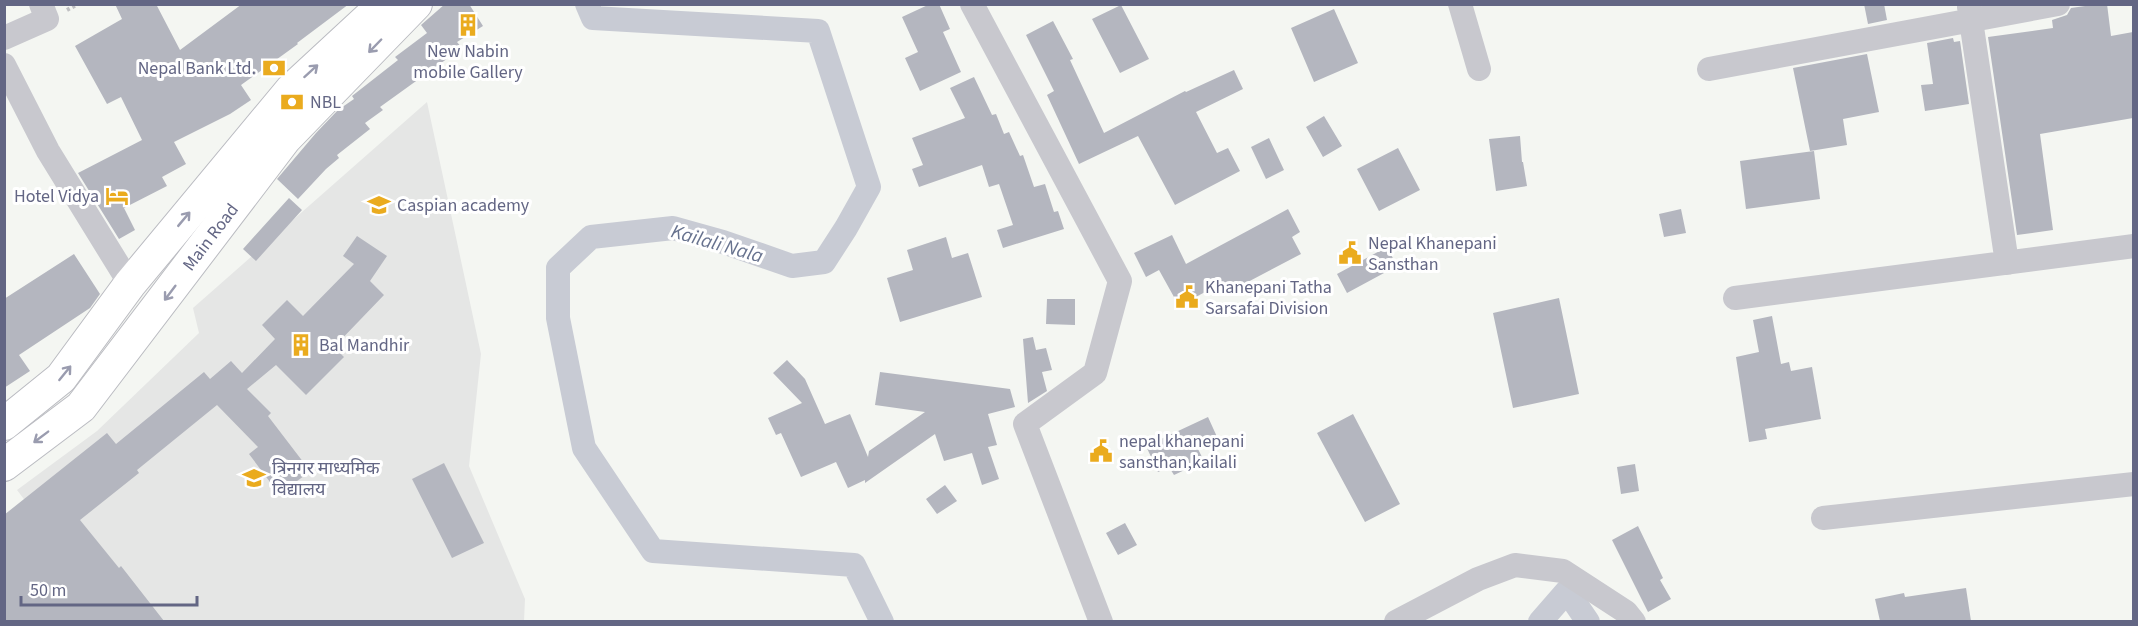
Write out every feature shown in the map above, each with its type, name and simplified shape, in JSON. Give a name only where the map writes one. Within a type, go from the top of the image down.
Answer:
[{"type":"main road","name":"Main Road","points":[[4,424],[61,378],[130,284],[291,90],[384,4]]},
{"type":"main road","name":"Main Road","points":[[4,465],[81,407],[285,139],[416,4]]},
{"type":"street","points":[[4,38],[47,19],[41,4]]},
{"type":"street","points":[[972,4],[1120,281],[1095,374],[1025,424],[1101,621]]},
{"type":"street","points":[[1460,4],[1479,69]]},
{"type":"street","points":[[1708,69],[1970,13],[2058,4]]},
{"type":"street","points":[[1970,13],[2007,263]]},
{"type":"street","points":[[4,66],[48,151],[130,284]]},
{"type":"street","points":[[1735,298],[2133,246]]},
{"type":"street","points":[[1823,518],[2133,484]]},
{"type":"street","points":[[1396,621],[1479,579],[1515,565],[1563,571],[1626,612],[1634,621]]},
{"type":"shaded area","name":"त्रिनगर माध्यमिक विद्यालय","points":[[427,102],[481,354],[469,466],[525,599],[524,621],[116,621],[17,490],[97,431],[199,333],[193,308]]},
{"type":"building","points":[[115,4],[156,4],[180,50],[242,4],[349,4],[241,85],[251,100],[230,114],[174,142],[186,164],[162,177],[167,186],[124,208],[135,230],[119,239],[78,173],[142,140],[121,97],[107,104],[75,46],[122,19]]},
{"type":"building","points":[[445,4],[469,4],[483,26],[457,42],[462,48],[380,107],[383,110],[365,123],[370,129],[337,155],[339,158],[298,199],[277,179],[338,110],[354,99],[352,96],[398,60],[395,57],[427,33],[421,25]]},
{"type":"building","points":[[930,4],[939,4],[950,29],[943,32],[961,72],[920,91],[905,58],[918,52],[902,17]]},
{"type":"building","points":[[1864,4],[1884,4],[1887,20],[1868,24]]},
{"type":"building","points":[[2107,4],[2111,36],[2133,32],[2133,118],[2040,134],[2053,230],[2017,235],[1988,37],[2053,28],[2052,20],[2067,15],[2071,8]]},
{"type":"building","points":[[1121,5],[1149,59],[1120,73],[1092,19]]},
{"type":"building","points":[[1334,9],[1358,63],[1314,82],[1291,28]]},
{"type":"building","points":[[1053,21],[1073,59],[1070,60],[1104,133],[1185,91],[1234,70],[1243,89],[1196,112],[1217,153],[1228,148],[1240,171],[1175,205],[1138,136],[1079,164],[1047,95],[1054,91],[1026,35]]},
{"type":"building","points":[[1953,38],[1954,42],[1960,41],[1969,104],[1925,111],[1921,85],[1933,84],[1927,43]]},
{"type":"building","points":[[1867,54],[1879,112],[1843,119],[1847,145],[1810,151],[1793,68]]},
{"type":"building","points":[[974,77],[992,115],[996,114],[1004,134],[1009,132],[1020,156],[1023,155],[1034,187],[1045,184],[1054,212],[1058,211],[1064,229],[1003,248],[997,230],[1013,225],[999,184],[989,187],[982,165],[919,187],[912,169],[923,165],[912,138],[965,118],[950,88]]},
{"type":"building","points":[[1324,116],[1342,146],[1323,157],[1306,127]]},
{"type":"building","points":[[1520,136],[1527,186],[1496,191],[1489,139]]},
{"type":"building","points":[[1269,138],[1284,170],[1266,179],[1251,147]]},
{"type":"building","points":[[1398,148],[1420,190],[1379,211],[1357,169]]},
{"type":"building","points":[[1814,151],[1820,199],[1746,209],[1740,161]]},
{"type":"building","points":[[289,198],[302,210],[256,261],[243,249]]},
{"type":"building","points":[[1288,209],[1300,232],[1292,237],[1301,254],[1225,294],[1220,284],[1179,306],[1159,270],[1146,277],[1134,253],[1172,235],[1186,264]]},
{"type":"building","points":[[1681,209],[1686,233],[1664,237],[1659,214]]},
{"type":"building","points":[[357,236],[387,256],[370,281],[384,295],[334,347],[344,357],[306,395],[276,365],[247,389],[271,413],[268,416],[307,467],[300,471],[304,476],[279,494],[249,454],[258,447],[217,405],[137,470],[139,473],[80,520],[119,568],[121,566],[164,621],[4,621],[4,515],[107,433],[116,444],[204,372],[210,379],[231,361],[242,373],[275,339],[262,325],[287,300],[303,316],[354,264],[343,256]]},
{"type":"building","points":[[946,237],[952,258],[968,253],[982,297],[900,322],[887,278],[913,270],[907,250]]},
{"type":"building","points":[[1387,247],[1397,266],[1347,293],[1337,274]]},
{"type":"building","points":[[74,254],[100,294],[90,308],[19,355],[30,371],[4,388],[4,299]]},
{"type":"building","points":[[1559,298],[1579,394],[1513,408],[1493,313]]},
{"type":"building","points":[[1047,299],[1075,299],[1075,325],[1046,324]]},
{"type":"building","points":[[1772,316],[1781,364],[1789,362],[1791,371],[1812,367],[1821,419],[1765,429],[1767,439],[1749,442],[1736,357],[1759,352],[1753,320]]},
{"type":"building","points":[[1033,337],[1036,350],[1046,348],[1052,370],[1042,372],[1047,391],[1028,403],[1023,339]]},
{"type":"building","points":[[787,360],[805,379],[825,424],[850,414],[868,457],[869,451],[925,412],[875,405],[880,372],[1010,389],[1015,407],[988,414],[997,445],[988,447],[999,479],[982,485],[972,453],[944,461],[935,434],[865,483],[865,480],[848,488],[836,462],[801,477],[781,433],[776,435],[768,418],[802,403],[773,373]]},
{"type":"building","points":[[1353,414],[1400,504],[1365,522],[1317,433]]},
{"type":"building","points":[[1208,417],[1218,439],[1198,449],[1204,461],[1174,475],[1169,467],[1158,472],[1146,446]]},
{"type":"building","points":[[444,463],[484,543],[452,558],[412,479]]},
{"type":"building","points":[[1635,464],[1639,491],[1621,494],[1617,467]]},
{"type":"building","points":[[945,485],[957,501],[937,514],[926,499]]},
{"type":"building","points":[[1125,523],[1137,545],[1118,555],[1106,533]]},
{"type":"building","points":[[1638,526],[1663,578],[1660,580],[1671,599],[1648,612],[1612,540]]},
{"type":"building","points":[[1966,588],[1971,621],[1880,621],[1875,599],[1904,593],[1905,597]]},
{"type":"waterway","name":"Kailali Nala","points":[[587,4],[593,18],[818,31],[869,187],[824,262],[792,266],[723,242],[673,228],[591,237],[558,268],[558,318],[584,448],[653,551],[854,565],[882,622]]},
{"type":"waterway","name":"Kailali Nala","points":[[1540,622],[1567,591],[1588,622]]},
{"type":"place","name":"New Nabin mobile Gallery","points":[[468,25]]},
{"type":"place","name":"Nepal Bank Ltd.","points":[[274,68]]},
{"type":"place","name":"NBL","points":[[292,102]]},
{"type":"place","name":"Hotel Vidya","points":[[117,196]]},
{"type":"place","name":"Caspian academy","points":[[379,205]]},
{"type":"place","name":"Nepal Khanepani Sansthan","points":[[1350,253]]},
{"type":"place","name":"Khanepani Tatha Sarsafai Division","points":[[1187,297]]},
{"type":"place","name":"Bal Mandhir","points":[[301,345]]},
{"type":"place","name":"nepal khanepani sansthan,kailali","points":[[1101,451]]},
{"type":"place","name":"त्रिनगर माध्यमिक विद्यालय","points":[[254,478]]}]
